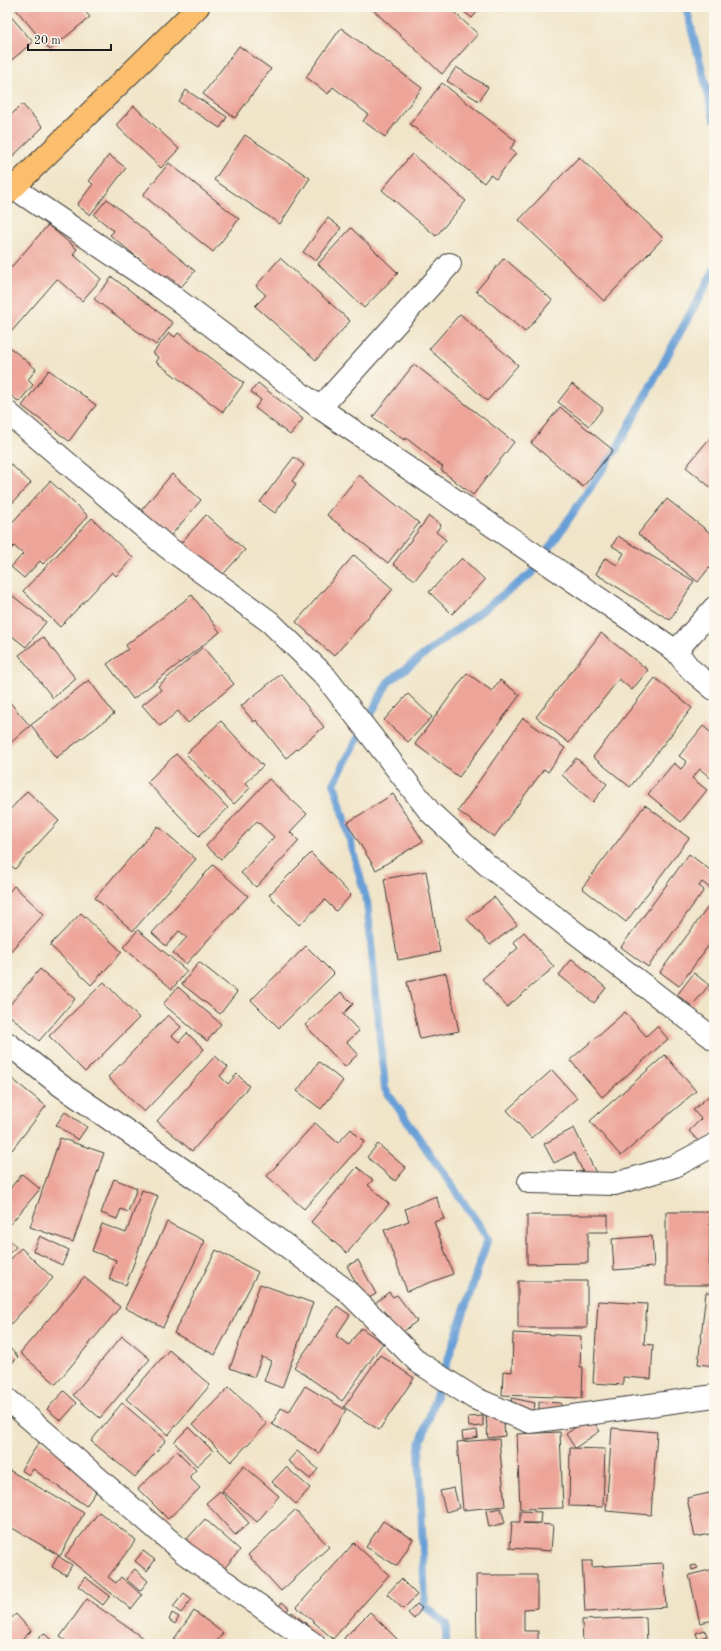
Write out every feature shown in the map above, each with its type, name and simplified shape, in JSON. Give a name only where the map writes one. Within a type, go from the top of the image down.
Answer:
[{"type":"main road","points":[[9,188],[198,7]]},
{"type":"street","points":[[9,188],[163,289],[320,408],[676,652],[690,669],[714,689]]},
{"type":"street","points":[[320,408],[450,264]]},
{"type":"street","points":[[7,412],[167,547],[270,622],[325,676],[430,812],[486,864],[714,1039]]},
{"type":"street","points":[[676,652],[714,608]]},
{"type":"street","points":[[7,1043],[60,1085],[198,1180],[347,1291],[418,1362],[474,1398],[530,1422],[714,1396]]},
{"type":"street","points":[[529,1182],[615,1184],[675,1166],[714,1145]]},
{"type":"street","points":[[11,1409],[184,1552],[314,1644]]},
{"type":"building","points":[[14,7],[81,7],[90,17],[50,50]]},
{"type":"building","points":[[370,7],[448,7],[478,34],[442,74]]},
{"type":"building","points":[[458,7],[481,7],[472,18]]},
{"type":"building","points":[[495,7],[505,7],[501,12]]},
{"type":"building","points":[[7,12],[33,42],[7,64]]},
{"type":"building","points":[[341,28],[422,88],[385,137],[363,121],[368,114],[333,87],[328,94],[306,77]]},
{"type":"building","points":[[239,46],[271,69],[235,118],[203,94]]},
{"type":"building","points":[[456,67],[488,87],[479,101],[447,81]]},
{"type":"building","points":[[442,83],[516,141],[510,149],[516,153],[496,179],[490,175],[484,183],[410,124]]},
{"type":"building","points":[[186,90],[227,117],[220,128],[179,102]]},
{"type":"building","points":[[22,104],[43,127],[7,162],[7,119]]},
{"type":"building","points":[[134,106],[179,149],[161,168],[116,125]]},
{"type":"building","points":[[245,135],[310,178],[280,224],[214,180]]},
{"type":"building","points":[[412,154],[466,201],[436,236],[382,190]]},
{"type":"building","points":[[109,155],[126,168],[90,215],[77,205],[93,184],[89,181]]},
{"type":"building","points":[[579,157],[663,238],[604,301],[519,220]]},
{"type":"building","points":[[169,163],[239,219],[213,252],[143,195]]},
{"type":"building","points":[[107,199],[195,271],[181,287],[168,276],[165,280],[110,235],[114,231],[94,215]]},
{"type":"building","points":[[328,218],[341,228],[316,261],[303,252]]},
{"type":"building","points":[[48,225],[77,249],[73,254],[101,279],[82,301],[57,279],[12,331],[7,327],[7,272]]},
{"type":"building","points":[[351,228],[398,273],[364,308],[318,264]]},
{"type":"building","points":[[280,258],[350,321],[316,360],[255,306],[266,295],[256,286]]},
{"type":"building","points":[[504,258],[552,300],[525,332],[476,291]]},
{"type":"building","points":[[112,277],[173,323],[156,345],[94,299]]},
{"type":"building","points":[[460,314],[518,365],[487,401],[429,349]]},
{"type":"building","points":[[169,333],[175,337],[178,333],[244,383],[223,412],[156,362],[159,358],[153,353]]},
{"type":"building","points":[[7,345],[36,369],[28,380],[33,385],[19,402],[7,392]]},
{"type":"building","points":[[414,364],[514,442],[473,495],[441,470],[443,467],[406,438],[404,440],[373,417]]},
{"type":"building","points":[[49,370],[96,405],[69,441],[22,406]]},
{"type":"building","points":[[258,383],[303,419],[290,435],[255,408],[261,400],[251,392]]},
{"type":"building","points":[[572,384],[603,408],[589,426],[558,402]]},
{"type":"building","points":[[560,407],[613,450],[583,487],[531,443]]},
{"type":"building","points":[[714,433],[714,490],[686,467]]},
{"type":"building","points":[[294,457],[304,465],[292,481],[296,484],[275,513],[260,502]]},
{"type":"building","points":[[7,461],[31,483],[7,509]]},
{"type":"building","points":[[172,474],[201,500],[168,539],[139,513]]},
{"type":"building","points":[[359,475],[419,523],[388,563],[327,515]]},
{"type":"building","points":[[50,481],[88,516],[43,564],[40,561],[24,578],[11,567],[23,554],[14,546],[7,553],[7,528]]},
{"type":"building","points":[[667,499],[714,536],[714,571],[709,568],[698,582],[638,534]]},
{"type":"building","points":[[206,515],[245,550],[218,580],[179,545]]},
{"type":"building","points":[[429,516],[441,525],[436,532],[446,540],[415,580],[393,564]]},
{"type":"building","points":[[92,518],[133,558],[116,576],[112,572],[60,627],[23,591]]},
{"type":"building","points":[[618,536],[694,581],[670,620],[596,574],[605,558],[617,565],[624,553],[612,546]]},
{"type":"building","points":[[354,555],[393,589],[334,656],[296,622]]},
{"type":"building","points":[[462,558],[485,580],[452,614],[429,592]]},
{"type":"building","points":[[9,593],[46,622],[26,647],[7,632],[7,596]]},
{"type":"building","points":[[192,595],[220,632],[133,699],[107,664],[128,649],[126,645]]},
{"type":"building","points":[[601,633],[648,670],[632,690],[619,679],[569,743],[536,717]]},
{"type":"building","points":[[43,637],[76,679],[53,698],[19,655]]},
{"type":"building","points":[[203,647],[234,684],[188,723],[178,711],[160,726],[142,705],[161,690],[158,686]]},
{"type":"building","points":[[467,673],[492,691],[500,680],[520,695],[459,777],[415,744]]},
{"type":"building","points":[[281,674],[324,727],[286,758],[256,720],[254,722],[241,706]]},
{"type":"building","points":[[655,678],[692,708],[630,787],[593,757]]},
{"type":"building","points":[[89,680],[114,714],[56,758],[31,725]]},
{"type":"building","points":[[408,694],[432,717],[408,742],[384,720]]},
{"type":"building","points":[[7,699],[30,726],[7,746]]},
{"type":"building","points":[[523,718],[565,748],[548,772],[544,769],[494,837],[458,811]]},
{"type":"building","points":[[221,721],[263,766],[245,783],[250,788],[234,804],[186,754]]},
{"type":"building","points":[[703,726],[714,735],[714,781],[700,769],[692,778],[707,790],[681,822],[648,794],[674,763],[681,769],[687,762],[679,756]]},
{"type":"building","points":[[176,754],[228,808],[199,836],[147,782]]},
{"type":"building","points":[[576,758],[607,784],[593,802],[562,775]]},
{"type":"building","points":[[269,779],[307,814],[290,832],[299,841],[256,887],[241,873],[274,837],[257,821],[221,859],[206,846]]},
{"type":"building","points":[[27,791],[59,821],[15,869],[7,862],[7,813]]},
{"type":"building","points":[[393,794],[423,841],[376,870],[347,823]]},
{"type":"building","points":[[645,805],[689,838],[626,922],[582,888]]},
{"type":"building","points":[[158,826],[196,859],[133,931],[95,898]]},
{"type":"building","points":[[311,853],[351,895],[336,911],[325,900],[299,925],[269,895]]},
{"type":"building","points":[[689,854],[714,873],[714,891],[702,882],[699,886],[704,890],[648,967],[621,947]]},
{"type":"building","points":[[213,865],[248,896],[186,964],[173,953],[187,937],[179,931],[166,946],[152,933]]},
{"type":"building","points":[[426,871],[440,952],[398,960],[384,879]]},
{"type":"building","points":[[14,886],[44,914],[7,955],[7,894]]},
{"type":"building","points":[[494,897],[517,925],[490,945],[467,919]]},
{"type":"building","points":[[714,899],[714,938],[679,986],[660,972]]},
{"type":"building","points":[[81,913],[122,952],[91,985],[50,945]]},
{"type":"building","points":[[138,930],[187,971],[172,989],[123,947]]},
{"type":"building","points":[[524,932],[554,967],[507,1007],[482,979],[518,948],[513,942]]},
{"type":"building","points":[[306,946],[334,974],[279,1028],[251,1000]]},
{"type":"building","points":[[572,959],[606,988],[594,1003],[559,975]]},
{"type":"building","points":[[199,962],[237,992],[220,1014],[182,984]]},
{"type":"building","points":[[40,969],[75,999],[39,1041],[7,1013],[7,1008]]},
{"type":"building","points":[[446,973],[459,1031],[420,1039],[407,982]]},
{"type":"building","points":[[694,973],[709,985],[692,1006],[677,995]]},
{"type":"building","points":[[104,982],[139,1018],[85,1072],[49,1036]]},
{"type":"building","points":[[714,984],[714,994],[709,990]]},
{"type":"building","points":[[178,987],[221,1024],[207,1041],[163,1004]]},
{"type":"building","points":[[341,992],[353,1004],[343,1014],[359,1031],[347,1042],[358,1054],[345,1067],[305,1025]]},
{"type":"building","points":[[625,1012],[646,1036],[657,1026],[668,1039],[602,1097],[570,1060]]},
{"type":"building","points":[[168,1015],[181,1027],[172,1036],[179,1042],[187,1033],[204,1049],[144,1112],[108,1077]]},
{"type":"building","points":[[665,1055],[696,1091],[621,1156],[590,1121]]},
{"type":"building","points":[[215,1056],[228,1067],[220,1076],[228,1084],[237,1074],[249,1086],[192,1151],[157,1121]]},
{"type":"building","points":[[319,1062],[343,1081],[321,1109],[297,1091]]},
{"type":"building","points":[[552,1070],[577,1098],[531,1138],[507,1110]]},
{"type":"building","points":[[11,1078],[46,1106],[12,1150],[7,1146],[7,1083]]},
{"type":"building","points":[[711,1094],[714,1097],[714,1134],[702,1145],[689,1131],[701,1119],[693,1110]]},
{"type":"building","points":[[65,1112],[87,1127],[78,1140],[56,1125]]},
{"type":"building","points":[[315,1123],[338,1143],[351,1129],[364,1142],[304,1209],[267,1176]]},
{"type":"building","points":[[574,1128],[596,1173],[586,1178],[574,1153],[554,1163],[544,1144]]},
{"type":"building","points":[[60,1138],[104,1153],[73,1242],[30,1227]]},
{"type":"building","points":[[378,1144],[406,1168],[395,1181],[367,1157]]},
{"type":"building","points":[[357,1167],[373,1180],[368,1185],[389,1204],[347,1253],[311,1222]]},
{"type":"building","points":[[22,1174],[40,1189],[7,1228],[7,1192]]},
{"type":"building","points":[[114,1179],[137,1188],[128,1212],[121,1209],[117,1219],[101,1213]]},
{"type":"building","points":[[142,1190],[158,1196],[126,1285],[109,1279],[116,1260],[92,1251],[102,1224],[126,1233]]},
{"type":"building","points":[[436,1196],[444,1219],[434,1222],[453,1274],[407,1291],[384,1230],[409,1221],[405,1209]]},
{"type":"building","points":[[666,1212],[710,1212],[709,1285],[666,1285]]},
{"type":"building","points":[[527,1215],[608,1215],[608,1232],[588,1232],[588,1263],[527,1264]]},
{"type":"building","points":[[167,1222],[205,1241],[163,1327],[125,1308]]},
{"type":"building","points":[[40,1236],[69,1250],[62,1265],[33,1251]]},
{"type":"building","points":[[652,1236],[654,1267],[614,1270],[612,1239]]},
{"type":"building","points":[[7,1237],[16,1247],[7,1255]]},
{"type":"building","points":[[21,1248],[53,1278],[7,1328],[7,1263]]},
{"type":"building","points":[[216,1250],[258,1272],[215,1355],[174,1333]]},
{"type":"building","points":[[358,1260],[376,1294],[365,1300],[347,1266]]},
{"type":"building","points":[[84,1277],[120,1307],[56,1384],[20,1353]]},
{"type":"building","points":[[518,1281],[587,1281],[587,1328],[518,1328]]},
{"type":"building","points":[[260,1284],[313,1303],[282,1388],[264,1381],[271,1361],[262,1357],[254,1377],[230,1368]]},
{"type":"building","points":[[389,1292],[393,1297],[397,1295],[417,1321],[399,1335],[374,1304]]},
{"type":"building","points":[[706,1292],[714,1293],[714,1366],[698,1364]]},
{"type":"building","points":[[598,1301],[647,1304],[644,1344],[653,1345],[651,1379],[623,1377],[623,1385],[593,1383]]},
{"type":"building","points":[[337,1306],[350,1315],[336,1336],[349,1345],[361,1328],[383,1343],[342,1401],[294,1367]]},
{"type":"building","points":[[513,1333],[581,1336],[580,1367],[583,1367],[582,1398],[502,1395],[503,1371],[512,1372]]},
{"type":"building","points":[[122,1336],[150,1359],[100,1418],[73,1395]]},
{"type":"building","points":[[7,1345],[18,1357],[7,1368]]},
{"type":"building","points":[[169,1350],[210,1385],[168,1435],[126,1399]]},
{"type":"building","points":[[380,1355],[414,1378],[379,1430],[344,1407]]},
{"type":"building","points":[[305,1386],[346,1410],[319,1453],[272,1424],[281,1408],[289,1412]]},
{"type":"building","points":[[229,1387],[267,1424],[231,1462],[193,1424]]},
{"type":"building","points":[[64,1391],[77,1403],[61,1421],[47,1409]]},
{"type":"building","points":[[512,1398],[535,1403],[533,1416],[509,1412]]},
{"type":"building","points":[[539,1402],[561,1403],[560,1416],[539,1415]]},
{"type":"building","points":[[122,1403],[166,1440],[135,1477],[91,1441]]},
{"type":"building","points":[[503,1415],[505,1436],[488,1438],[486,1417]]},
{"type":"building","points":[[483,1416],[483,1426],[469,1427],[468,1417]]},
{"type":"building","points":[[590,1417],[600,1431],[575,1448],[566,1434]]},
{"type":"building","points":[[189,1427],[213,1451],[197,1466],[174,1442]]},
{"type":"building","points":[[612,1428],[657,1432],[651,1515],[606,1511]]},
{"type":"building","points":[[477,1430],[478,1437],[463,1440],[462,1432]]},
{"type":"building","points":[[560,1432],[563,1508],[520,1509],[517,1434]]},
{"type":"building","points":[[499,1439],[505,1506],[463,1510],[457,1442]]},
{"type":"building","points":[[40,1441],[102,1483],[86,1506],[33,1469],[29,1475],[21,1470]]},
{"type":"building","points":[[570,1448],[605,1449],[603,1507],[569,1506]]},
{"type":"building","points":[[177,1451],[196,1470],[189,1477],[200,1488],[168,1519],[138,1489]]},
{"type":"building","points":[[297,1451],[318,1469],[310,1479],[288,1461]]},
{"type":"building","points":[[244,1466],[279,1496],[257,1522],[222,1491]]},
{"type":"building","points":[[286,1467],[310,1488],[296,1504],[272,1482]]},
{"type":"building","points":[[7,1469],[84,1513],[60,1556],[7,1525]]},
{"type":"building","points":[[454,1488],[459,1508],[446,1512],[440,1491]]},
{"type":"building","points":[[220,1491],[249,1523],[235,1535],[206,1503]]},
{"type":"building","points":[[714,1492],[714,1533],[695,1537],[687,1498]]},
{"type":"building","points":[[501,1508],[505,1523],[489,1527],[486,1511]]},
{"type":"building","points":[[295,1510],[329,1547],[281,1591],[248,1555]]},
{"type":"building","points":[[520,1511],[541,1512],[540,1523],[523,1523],[553,1525],[551,1551],[510,1548],[512,1522],[520,1522]]},
{"type":"building","points":[[99,1512],[136,1540],[108,1577],[116,1583],[121,1577],[142,1595],[131,1609],[65,1556]]},
{"type":"building","points":[[205,1519],[240,1550],[222,1571],[186,1540]]},
{"type":"building","points":[[383,1521],[413,1539],[397,1566],[366,1547]]},
{"type":"building","points":[[354,1543],[389,1575],[333,1639],[297,1607]]},
{"type":"building","points":[[143,1551],[155,1560],[147,1571],[135,1561]]},
{"type":"building","points":[[58,1556],[72,1565],[66,1575],[52,1567]]},
{"type":"building","points":[[582,1561],[592,1561],[592,1567],[663,1563],[666,1607],[585,1612]]},
{"type":"building","points":[[696,1565],[698,1568],[692,1570],[691,1566]]},
{"type":"building","points":[[135,1569],[148,1581],[140,1591],[126,1579]]},
{"type":"building","points":[[714,1569],[714,1620],[700,1623],[689,1575]]},
{"type":"building","points":[[476,1575],[537,1575],[537,1608],[524,1609],[524,1631],[538,1631],[538,1644],[477,1644]]},
{"type":"building","points":[[85,1577],[110,1596],[103,1605],[78,1586]]},
{"type":"building","points":[[401,1579],[417,1595],[403,1609],[387,1594]]},
{"type":"building","points":[[184,1593],[192,1599],[181,1613],[173,1607]]},
{"type":"building","points":[[87,1599],[143,1638],[139,1644],[70,1644],[60,1637]]},
{"type":"building","points":[[282,1602],[289,1608],[282,1617],[275,1611]]},
{"type":"building","points":[[417,1604],[422,1608],[414,1619],[408,1613]]},
{"type":"building","points":[[194,1611],[223,1633],[215,1644],[181,1644],[174,1639]]},
{"type":"building","points":[[292,1612],[321,1636],[317,1641],[288,1618]]},
{"type":"building","points":[[370,1612],[402,1644],[349,1644],[344,1638]]},
{"type":"building","points":[[172,1613],[179,1617],[175,1624],[169,1620]]},
{"type":"building","points":[[16,1614],[31,1631],[17,1644],[7,1644],[7,1622]]},
{"type":"building","points":[[646,1617],[647,1644],[583,1644],[582,1620]]},
{"type":"building","points":[[705,1630],[707,1636],[698,1639],[696,1633]]},
{"type":"building","points":[[44,1633],[55,1644],[33,1644]]},
{"type":"building","points":[[704,1640],[714,1641],[714,1644],[703,1644]]},
{"type":"waterway","points":[[686,7],[714,118]]},
{"type":"waterway","points":[[446,1644],[446,1624],[425,1606],[419,1448],[488,1238],[385,1089],[367,902],[334,783],[388,682],[533,572],[617,448],[714,270]]}]
